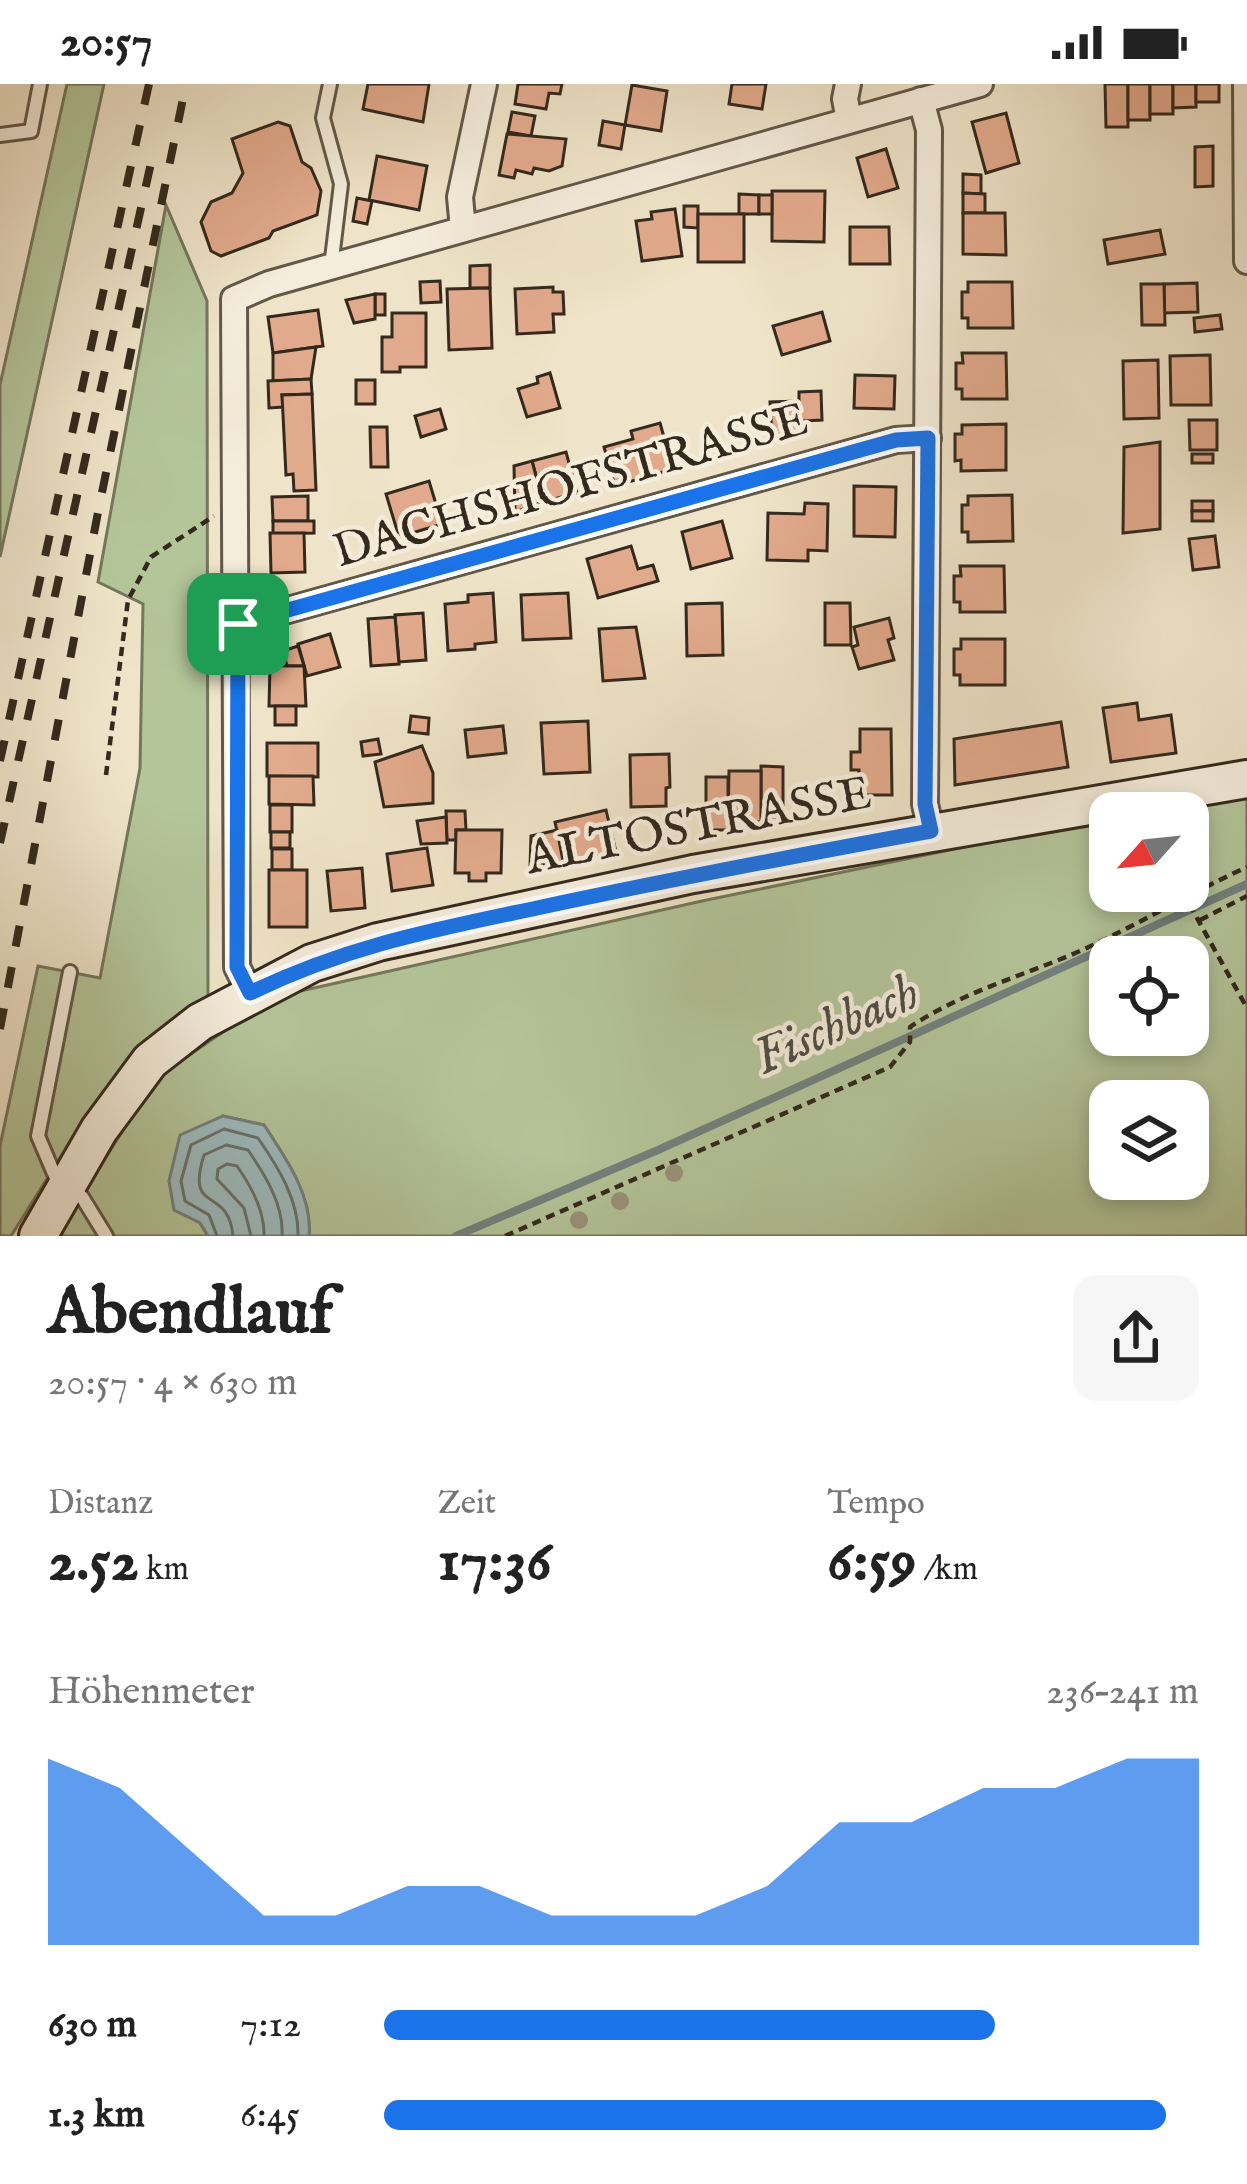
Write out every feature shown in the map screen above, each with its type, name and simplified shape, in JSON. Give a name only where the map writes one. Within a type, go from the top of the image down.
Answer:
[{"type":"main road","name":"ALTOSTRASSE","points":[[38,1236],[99,1130],[149,1061],[200,1022],[312,963],[378,942],[693,874],[1247,779]]},
{"type":"street","points":[[464,229],[460,197],[484,84]]},
{"type":"street","points":[[848,84],[849,120]]},
{"type":"street","points":[[250,993],[237,967],[233,299],[269,284],[980,84]]},
{"type":"street","points":[[1246,84],[1247,261]]},
{"type":"street","points":[[922,100],[929,130],[925,804],[931,831]]},
{"type":"street","name":"DACHSHOFSTRASSE","points":[[238,624],[896,440],[928,438]]},
{"type":"lane","points":[[0,135],[31,131],[40,84]]},
{"type":"lane","points":[[330,84],[323,118],[340,184],[331,268]]},
{"type":"lane","points":[[70,973],[38,1136],[55,1177],[82,1197],[106,1236]]},
{"type":"path","points":[[106,775],[128,601],[151,557],[236,506]]},
{"type":"path","points":[[1209,884],[1247,867]]},
{"type":"path","points":[[1199,919],[1247,896]]},
{"type":"path","points":[[505,1236],[890,1067],[910,1042],[910,1027],[977,991],[1030,973],[1159,912]]},
{"type":"path","points":[[1195,912],[1247,1008]]},
{"type":"green space","points":[[67,84],[104,84],[0,557],[0,385]]},
{"type":"green space","points":[[166,205],[207,301],[208,997],[139,1056],[68,1145],[11,1236],[0,1236],[0,1146],[38,966],[100,978],[140,768],[143,604],[98,582]]},
{"type":"green space","points":[[1247,796],[1247,1236],[309,1236],[302,1192],[264,1125],[223,1116],[200,1223],[208,1236],[56,1236],[156,1078],[274,997],[702,901],[1089,821],[1089,912],[1209,912],[1209,802]]},
{"type":"water","points":[[223,1116],[264,1125],[302,1192],[309,1236],[208,1236],[200,1223],[174,1210],[169,1181],[180,1135]]},
{"type":"building","points":[[368,84],[429,84],[423,122],[363,109]]},
{"type":"building","points":[[518,84],[562,84],[560,94],[549,93],[546,109],[515,104]]},
{"type":"building","points":[[732,84],[766,84],[762,109],[729,104]]},
{"type":"building","points":[[1105,84],[1128,84],[1128,127],[1106,127]]},
{"type":"building","points":[[1128,84],[1150,84],[1150,120],[1128,120]]},
{"type":"building","points":[[1150,84],[1173,84],[1173,114],[1150,114]]},
{"type":"building","points":[[1173,84],[1196,84],[1196,107],[1173,108]]},
{"type":"building","points":[[1196,84],[1219,84],[1219,102],[1196,102]]},
{"type":"building","points":[[632,85],[667,91],[661,131],[625,125]]},
{"type":"building","points":[[512,112],[535,116],[531,136],[508,132]]},
{"type":"building","points":[[1006,113],[1019,163],[986,173],[972,122]]},
{"type":"building","points":[[603,121],[625,125],[621,149],[599,145]]},
{"type":"building","points":[[278,122],[290,126],[302,162],[311,168],[321,191],[317,215],[221,256],[211,251],[201,222],[211,202],[232,193],[243,173],[232,139]]},
{"type":"building","points":[[507,134],[566,139],[562,166],[549,171],[534,168],[532,174],[516,170],[514,178],[499,175]]},
{"type":"building","points":[[1213,146],[1213,186],[1195,187],[1195,147]]},
{"type":"building","points":[[886,149],[898,188],[868,197],[857,158]]},
{"type":"building","points":[[377,156],[427,166],[419,210],[369,200]]},
{"type":"building","points":[[963,174],[981,175],[981,194],[963,193]]},
{"type":"building","points":[[772,191],[825,191],[824,242],[772,241]]},
{"type":"building","points":[[963,193],[985,194],[985,213],[963,213]]},
{"type":"building","points":[[739,194],[759,195],[759,214],[739,214]]},
{"type":"building","points":[[759,195],[772,195],[772,214],[759,214]]},
{"type":"building","points":[[357,198],[372,201],[367,224],[353,221]]},
{"type":"building","points":[[684,206],[698,206],[698,228],[684,227]]},
{"type":"building","points":[[675,209],[682,256],[642,261],[636,221],[652,219],[651,212]]},
{"type":"building","points":[[963,213],[1005,213],[1006,255],[963,254]]},
{"type":"building","points":[[698,214],[744,214],[744,262],[698,262]]},
{"type":"building","points":[[850,227],[889,227],[890,264],[850,264]]},
{"type":"building","points":[[1160,230],[1165,254],[1108,264],[1104,240]]},
{"type":"building","points":[[490,265],[490,288],[470,288],[470,266]]},
{"type":"building","points":[[440,281],[441,302],[421,303],[420,282]]},
{"type":"building","points":[[968,282],[1012,282],[1013,328],[968,328],[968,318],[962,318],[962,292],[968,292]]},
{"type":"building","points":[[1197,283],[1198,312],[1164,313],[1164,284]]},
{"type":"building","points":[[1141,284],[1164,284],[1165,325],[1142,325]]},
{"type":"building","points":[[553,287],[553,292],[563,292],[564,314],[553,314],[554,332],[517,334],[515,289]]},
{"type":"building","points":[[490,288],[492,348],[449,350],[447,289]]},
{"type":"building","points":[[375,294],[385,294],[385,315],[375,315]]},
{"type":"building","points":[[375,294],[375,319],[354,323],[346,300]]},
{"type":"building","points":[[318,310],[323,346],[273,353],[268,317]]},
{"type":"building","points":[[822,312],[830,341],[782,355],[773,326]]},
{"type":"building","points":[[392,313],[426,313],[426,367],[382,372],[382,337],[392,337]]},
{"type":"building","points":[[1220,315],[1222,329],[1195,332],[1194,318]]},
{"type":"building","points":[[316,347],[311,379],[273,381],[273,353]]},
{"type":"building","points":[[962,353],[1006,353],[1007,399],[962,399],[962,389],[956,389],[956,363],[963,363]]},
{"type":"building","points":[[1210,355],[1211,405],[1171,405],[1170,356]]},
{"type":"building","points":[[1158,360],[1159,418],[1124,419],[1123,361]]},
{"type":"building","points":[[550,373],[560,408],[527,417],[518,389]]},
{"type":"building","points":[[855,375],[895,376],[894,409],[854,408]]},
{"type":"building","points":[[311,379],[312,394],[282,395],[283,407],[269,408],[268,381]]},
{"type":"building","points":[[356,380],[375,380],[375,404],[356,404]]},
{"type":"building","points":[[821,391],[822,420],[803,421],[803,434],[772,435],[770,402],[799,401],[799,392]]},
{"type":"building","points":[[312,394],[316,490],[294,491],[293,474],[286,475],[282,395]]},
{"type":"building","points":[[440,409],[446,429],[421,437],[415,416]]},
{"type":"building","points":[[1189,420],[1217,420],[1217,450],[1190,450]]},
{"type":"building","points":[[660,423],[673,469],[615,486],[604,447],[633,439],[631,431]]},
{"type":"building","points":[[1006,424],[1006,470],[961,471],[961,460],[955,461],[955,434],[962,434],[962,425]]},
{"type":"building","points":[[370,427],[387,427],[388,467],[371,467]]},
{"type":"building","points":[[1160,442],[1160,529],[1123,533],[1124,447]]},
{"type":"building","points":[[566,452],[577,493],[543,502],[532,461]]},
{"type":"building","points":[[1192,454],[1213,454],[1213,463],[1192,463]]},
{"type":"building","points":[[532,461],[543,502],[515,512],[514,466]]},
{"type":"building","points":[[429,481],[442,524],[399,537],[386,494]]},
{"type":"building","points":[[854,486],[896,487],[895,537],[854,536]]},
{"type":"building","points":[[1012,495],[1013,541],[968,542],[968,532],[962,532],[962,505],[968,505],[968,496]]},
{"type":"building","points":[[308,496],[308,521],[273,521],[272,497]]},
{"type":"building","points":[[1192,501],[1213,501],[1213,511],[1192,511]]},
{"type":"building","points":[[805,503],[828,504],[827,551],[808,550],[808,561],[767,560],[768,513],[804,514]]},
{"type":"building","points":[[1192,511],[1213,511],[1213,521],[1192,521]]},
{"type":"building","points":[[273,521],[314,521],[314,533],[273,534]]},
{"type":"building","points":[[722,521],[732,558],[691,569],[682,532]]},
{"type":"building","points":[[270,533],[304,533],[305,572],[271,573]]},
{"type":"building","points":[[1215,536],[1219,567],[1193,570],[1189,539]]},
{"type":"building","points":[[631,546],[638,569],[653,565],[658,581],[598,598],[587,559]]},
{"type":"building","points":[[960,566],[1004,566],[1005,612],[960,612],[960,602],[954,602],[954,576],[961,576]]},
{"type":"building","points":[[493,593],[496,642],[448,651],[445,604],[468,602],[468,595]]},
{"type":"building","points":[[568,593],[571,638],[523,640],[521,595]]},
{"type":"building","points":[[722,603],[723,655],[687,656],[686,604]]},
{"type":"building","points":[[825,603],[850,603],[851,645],[825,645]]},
{"type":"building","points":[[423,613],[426,660],[399,662],[395,615]]},
{"type":"building","points":[[395,617],[399,664],[371,666],[368,619]]},
{"type":"building","points":[[889,618],[894,660],[859,669],[852,647],[858,645],[854,627]]},
{"type":"building","points":[[636,627],[645,678],[603,681],[599,629]]},
{"type":"building","points":[[330,634],[340,667],[307,676],[298,644]]},
{"type":"building","points":[[961,639],[1005,639],[1005,685],[960,685],[960,675],[954,675],[954,649],[961,649]]},
{"type":"building","points":[[298,646],[304,666],[287,666],[283,651]]},
{"type":"building","points":[[270,666],[304,666],[306,706],[269,706]]},
{"type":"building","points":[[1137,703],[1139,720],[1171,715],[1176,753],[1111,762],[1103,708]]},
{"type":"building","points":[[275,706],[296,706],[296,725],[275,725]]},
{"type":"building","points":[[411,716],[429,718],[428,734],[409,732]]},
{"type":"building","points":[[588,721],[590,772],[544,774],[541,723]]},
{"type":"building","points":[[1061,722],[1068,767],[955,785],[954,739]]},
{"type":"building","points":[[503,726],[506,753],[468,757],[465,730]]},
{"type":"building","points":[[860,729],[891,729],[892,795],[859,795],[859,770],[851,770],[851,752],[860,752]]},
{"type":"building","points":[[378,739],[381,754],[363,756],[361,742]]},
{"type":"building","points":[[267,743],[318,743],[318,777],[267,776]]},
{"type":"building","points":[[422,746],[433,773],[433,803],[384,807],[375,762]]},
{"type":"building","points":[[669,754],[666,806],[631,807],[630,755]]},
{"type":"building","points":[[761,766],[783,767],[783,817],[761,817]]},
{"type":"building","points":[[729,771],[761,771],[761,822],[728,822]]},
{"type":"building","points":[[269,776],[313,776],[314,805],[269,804]]},
{"type":"building","points":[[706,777],[728,777],[728,830],[706,830]]},
{"type":"building","points":[[270,805],[292,805],[292,832],[270,832]]},
{"type":"building","points":[[606,810],[616,852],[564,864],[555,822]]},
{"type":"building","points":[[446,811],[465,811],[466,830],[456,830],[456,840],[447,840]]},
{"type":"building","points":[[446,817],[447,843],[421,844],[417,821]]},
{"type":"building","points":[[456,830],[502,830],[501,873],[486,873],[486,881],[469,881],[469,873],[455,873]]},
{"type":"building","points":[[557,830],[563,861],[530,867],[531,836]]},
{"type":"building","points":[[271,832],[290,832],[290,848],[271,848]]},
{"type":"building","points":[[427,848],[433,885],[392,891],[387,854]]},
{"type":"building","points":[[272,849],[292,849],[292,870],[272,870]]},
{"type":"building","points":[[362,868],[365,908],[331,911],[327,871]]},
{"type":"building","points":[[269,870],[307,870],[307,927],[269,927]]},
{"type":"waterway","name":"Fischbach","points":[[456,1236],[1247,884]]},
{"type":"railway","points":[[0,761],[149,84]]},
{"type":"railway","points":[[0,1029],[99,507],[186,84]]},
{"type":"railway","points":[[0,843],[153,154]]},
{"type":"route","points":[[928,438],[925,804],[931,831],[693,874],[378,942],[312,963],[250,993],[237,967],[238,624],[896,440],[928,438]]}]
